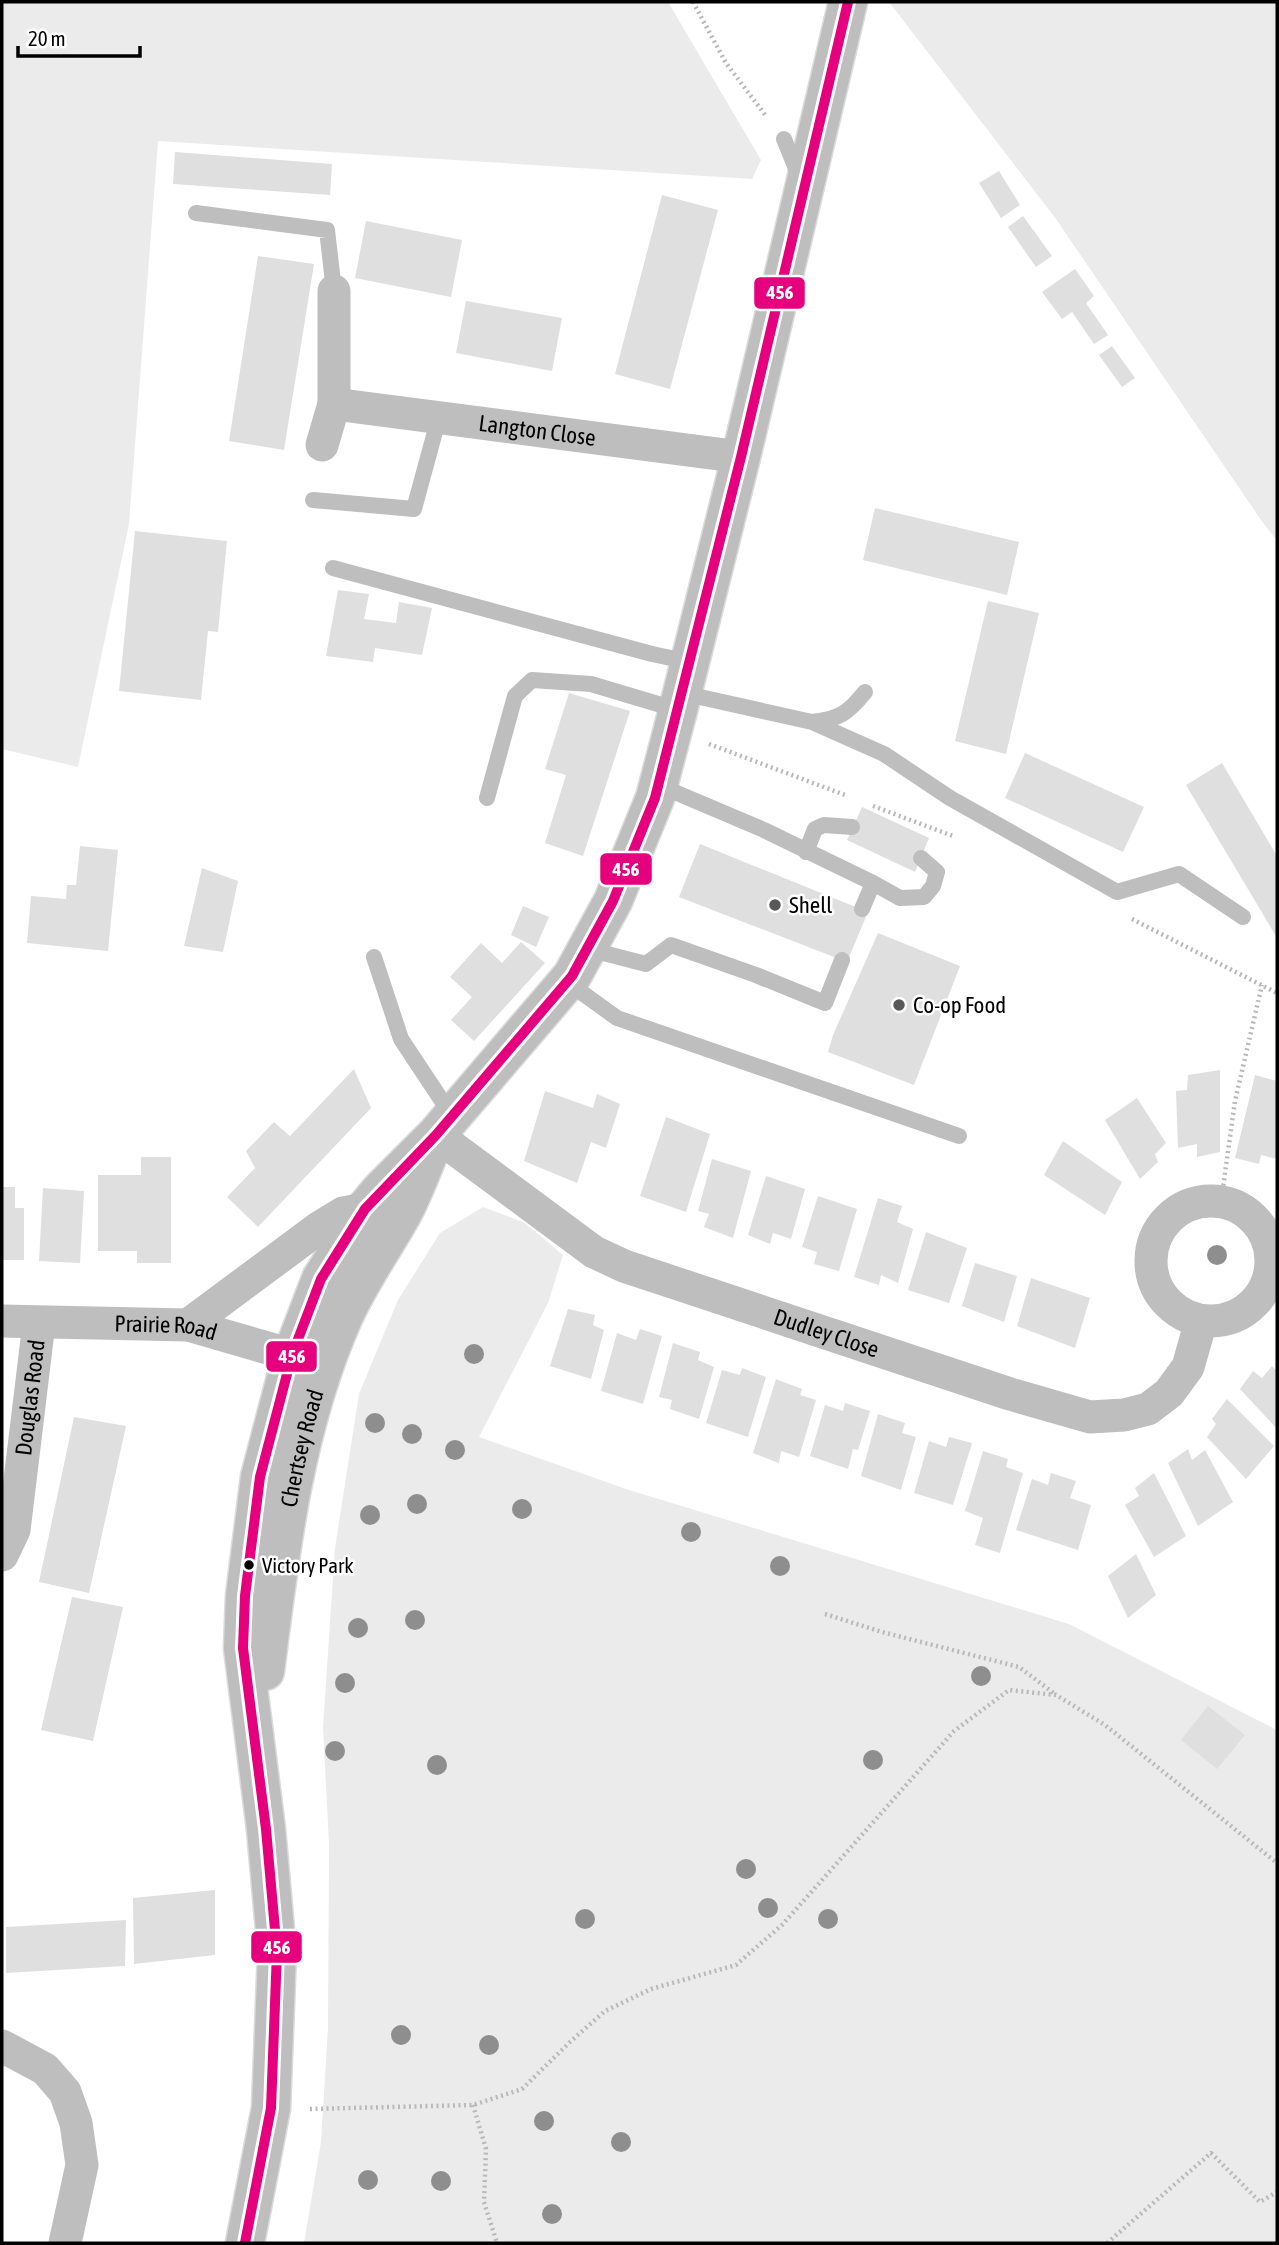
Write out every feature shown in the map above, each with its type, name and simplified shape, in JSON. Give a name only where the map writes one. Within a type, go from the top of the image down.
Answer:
[{"type":"main road","name":"Chertsey Road","points":[[245,2243],[271,2108],[277,1952],[266,1829],[255,1746],[283,1534],[298,1459],[308,1360],[321,1279],[365,1209],[444,1126],[567,982],[613,901],[658,785],[681,699],[741,457],[803,188],[801,134],[848,2]]},
{"type":"main road","name":"Chertsey Road","points":[[308,1360],[343,1318],[374,1259],[402,1215],[444,1126]]},
{"type":"street","points":[[322,445],[334,404],[334,291]]},
{"type":"street","name":"Langton Close","points":[[334,404],[741,457]]},
{"type":"street","name":"Dudley Close","points":[[444,1126],[594,1252],[624,1266],[958,1377],[1090,1417],[1124,1415],[1148,1409],[1169,1393],[1188,1367],[1201,1321]]},
{"type":"street","points":[[1202,1202],[1221,1202],[1237,1207],[1251,1217],[1262,1230],[1269,1246],[1271,1263],[1261,1295],[1249,1308],[1226,1319],[1201,1321],[1168,1303],[1157,1288],[1151,1270],[1152,1252],[1158,1234],[1169,1218],[1184,1208],[1202,1202]]},
{"type":"street","points":[[188,1325],[320,1227],[343,1213],[365,1209]]},
{"type":"street","name":"Prairie Road","points":[[2,1321],[188,1325],[308,1360]]},
{"type":"street","name":"Douglas Road","points":[[2,1555],[14,1530],[39,1323]]},
{"type":"street","points":[[2,2046],[45,2069],[65,2092],[76,2123],[82,2165],[65,2243]]},
{"type":"lane","points":[[196,213],[327,230],[334,291]]},
{"type":"lane","points":[[313,500],[414,509],[439,417]]},
{"type":"lane","points":[[333,568],[652,654],[681,699]]},
{"type":"lane","points":[[487,798],[515,696],[533,680],[591,684],[812,722],[884,754],[950,799],[1117,892],[1179,874],[1243,917]]},
{"type":"lane","points":[[812,722],[832,720],[850,710],[865,692]]},
{"type":"lane","points":[[658,785],[764,830],[900,898],[924,897],[933,886],[937,872],[921,858]]},
{"type":"lane","points":[[806,852],[815,829],[824,825],[852,827]]},
{"type":"lane","points":[[862,909],[873,883]]},
{"type":"lane","points":[[588,949],[646,964],[671,945],[825,1003],[842,960]]},
{"type":"lane","points":[[374,957],[401,1039],[444,1126]]},
{"type":"lane","points":[[567,982],[617,1018],[959,1136]]},
{"type":"path","points":[[693,2],[726,63],[801,134]]},
{"type":"path","points":[[681,699],[854,799]]},
{"type":"path","points":[[867,804],[957,838]]},
{"type":"path","points":[[1130,918],[1277,993]]},
{"type":"path","points":[[1221,1202],[1235,1101],[1262,985]]},
{"type":"path","points":[[825,1614],[882,1632],[1019,1667],[1056,1695],[1105,1726],[1277,1863]]},
{"type":"path","points":[[271,2108],[363,2109],[473,2105],[522,2089],[605,2011],[651,1989],[736,1965],[783,1924],[954,1731],[1009,1690],[1056,1695]]},
{"type":"path","points":[[473,2105],[486,2149],[484,2202],[497,2243]]},
{"type":"path","points":[[1107,2243],[1211,2153],[1260,2202],[1277,2192]]},
{"type":"shaded area","points":[[2,2],[668,2],[761,160],[752,179],[158,141],[129,524],[78,767],[2,749]]},
{"type":"shaded area","points":[[889,2],[1277,2],[1277,541],[1056,219]]},
{"type":"shaded area","name":"Victory Park","points":[[483,1207],[525,1223],[563,1255],[548,1303],[479,1437],[629,1490],[1069,1624],[1277,1730],[1277,2243],[304,2243],[321,2142],[328,2028],[329,1843],[323,1727],[335,1548],[359,1394],[398,1300],[440,1233]]},
{"type":"building","points":[[175,152],[332,164],[330,195],[173,184]]},
{"type":"building","points":[[999,171],[1020,205],[1001,218],[979,183]]},
{"type":"building","points":[[662,195],[718,210],[670,389],[615,374]]},
{"type":"building","points":[[1023,216],[1052,256],[1036,267],[1008,227]]},
{"type":"building","points":[[366,221],[462,240],[451,297],[355,278]]},
{"type":"building","points":[[258,256],[314,264],[284,450],[229,441]]},
{"type":"building","points":[[1075,269],[1094,296],[1086,303],[1108,335],[1094,344],[1072,312],[1062,319],[1042,292]]},
{"type":"building","points":[[466,301],[562,318],[552,371],[456,353]]},
{"type":"building","points":[[1112,346],[1135,378],[1122,387],[1099,355]]},
{"type":"building","points":[[875,508],[1019,542],[1007,595],[863,560]]},
{"type":"building","points":[[135,531],[227,541],[218,632],[208,631],[201,700],[119,691]]},
{"type":"building","points":[[338,590],[369,594],[364,619],[396,623],[399,602],[432,608],[422,655],[375,648],[373,662],[326,656]]},
{"type":"building","points":[[988,601],[1039,613],[1006,754],[955,741]]},
{"type":"building","points":[[569,693],[630,711],[583,856],[545,843],[566,775],[545,769]]},
{"type":"building","points":[[1025,753],[1144,807],[1123,852],[1005,798]]},
{"type":"building","points":[[1222,763],[1277,856],[1277,938],[1186,785]]},
{"type":"building","points":[[862,807],[929,838],[915,872],[847,840]]},
{"type":"building","name":"Shell","points":[[700,844],[868,912],[847,962],[679,897]]},
{"type":"building","points":[[80,846],[118,850],[108,951],[27,943],[31,896],[66,899],[67,885],[76,885]]},
{"type":"building","points":[[202,868],[238,881],[223,952],[184,946]]},
{"type":"building","points":[[523,906],[549,917],[536,947],[511,935]]},
{"type":"building","points":[[878,933],[960,966],[914,1085],[828,1052]]},
{"type":"building","points":[[521,942],[545,963],[474,1041],[451,1020],[472,997],[450,977],[481,943],[502,963]]},
{"type":"building","points":[[354,1069],[371,1108],[258,1227],[227,1197],[255,1168],[246,1151],[274,1122],[290,1136]]},
{"type":"building","points":[[1220,1070],[1220,1152],[1197,1157],[1197,1144],[1178,1148],[1176,1091],[1187,1090],[1188,1075]]},
{"type":"building","points":[[1255,1075],[1277,1081],[1277,1159],[1261,1155],[1259,1164],[1235,1158]]},
{"type":"building","points":[[545,1091],[593,1108],[597,1094],[620,1104],[606,1148],[591,1142],[577,1183],[524,1161]]},
{"type":"building","points":[[1137,1098],[1166,1143],[1155,1154],[1158,1162],[1140,1179],[1105,1120]]},
{"type":"building","points":[[666,1117],[710,1134],[686,1212],[640,1196]]},
{"type":"building","points":[[1063,1141],[1122,1182],[1105,1215],[1044,1175]]},
{"type":"building","points":[[141,1157],[171,1157],[171,1263],[137,1263],[137,1251],[98,1251],[98,1175],[141,1175]]},
{"type":"building","points":[[712,1159],[751,1171],[733,1238],[704,1227],[709,1214],[698,1211]]},
{"type":"building","points":[[766,1176],[805,1189],[791,1239],[773,1233],[770,1244],[748,1235]]},
{"type":"building","points":[[2,1187],[15,1187],[15,1208],[24,1208],[24,1260],[2,1260]]},
{"type":"building","points":[[43,1188],[84,1191],[80,1263],[39,1261]]},
{"type":"building","points":[[818,1196],[857,1209],[839,1271],[814,1264],[817,1252],[802,1247]]},
{"type":"building","points":[[878,1198],[902,1206],[897,1222],[913,1229],[898,1283],[881,1275],[879,1285],[854,1277]]},
{"type":"building","points":[[926,1232],[967,1248],[949,1303],[908,1290]]},
{"type":"building","points":[[975,1263],[1017,1276],[1004,1322],[962,1306]]},
{"type":"building","points":[[1031,1278],[1090,1298],[1075,1348],[1017,1326]]},
{"type":"building","points":[[568,1309],[595,1315],[593,1325],[604,1330],[591,1379],[550,1366]]},
{"type":"building","points":[[640,1329],[662,1336],[643,1404],[601,1391],[617,1333],[636,1340]]},
{"type":"building","points":[[673,1343],[700,1352],[698,1360],[714,1367],[699,1419],[670,1409],[672,1400],[659,1397]]},
{"type":"building","points":[[1272,1366],[1277,1371],[1277,1429],[1240,1389],[1253,1371],[1262,1378]]},
{"type":"building","points":[[742,1368],[766,1377],[748,1437],[706,1423],[722,1370],[740,1375]]},
{"type":"building","points":[[776,1379],[802,1389],[800,1395],[816,1400],[799,1457],[781,1451],[779,1463],[753,1453]]},
{"type":"building","points":[[1227,1399],[1274,1446],[1246,1479],[1207,1437],[1216,1424],[1212,1419]]},
{"type":"building","points":[[845,1403],[870,1411],[858,1450],[853,1449],[848,1469],[810,1456],[825,1405],[843,1411]]},
{"type":"building","points":[[878,1414],[905,1423],[902,1433],[916,1437],[901,1490],[861,1476]]},
{"type":"building","points":[[74,1417],[126,1426],[89,1593],[39,1582]]},
{"type":"building","points":[[949,1437],[972,1443],[953,1505],[914,1493],[929,1441],[946,1447]]},
{"type":"building","points":[[1188,1449],[1192,1460],[1205,1450],[1233,1502],[1198,1526],[1168,1463]]},
{"type":"building","points":[[983,1451],[1008,1459],[1006,1467],[1023,1473],[1000,1553],[975,1545],[983,1518],[965,1511]]},
{"type":"building","points":[[1051,1473],[1076,1481],[1070,1498],[1091,1505],[1078,1550],[1016,1530],[1032,1479],[1048,1485]]},
{"type":"building","points":[[1154,1473],[1186,1536],[1154,1557],[1125,1505],[1139,1496],[1135,1488]]},
{"type":"building","points":[[1136,1554],[1156,1595],[1128,1618],[1108,1576]]},
{"type":"building","points":[[72,1597],[123,1607],[93,1741],[41,1730]]},
{"type":"building","points":[[1208,1706],[1245,1735],[1217,1769],[1181,1740]]},
{"type":"building","points":[[215,1890],[215,1955],[134,1964],[133,1898]]},
{"type":"building","points":[[126,1920],[125,1966],[6,1973],[6,1927]]},
{"type":"transit line","name":"456","points":[[245,2243],[271,2108],[277,1952],[266,1829],[243,1648],[245,1596],[260,1477],[292,1355],[321,1279],[365,1209],[436,1135],[572,976],[613,901],[655,798],[741,457],[848,2]]},
{"type":"place","name":"Shell","points":[[775,905]]},
{"type":"place","name":"Co-op Food","points":[[899,1005]]},
{"type":"place","name":"Victory Park","points":[[249,1565]]}]
